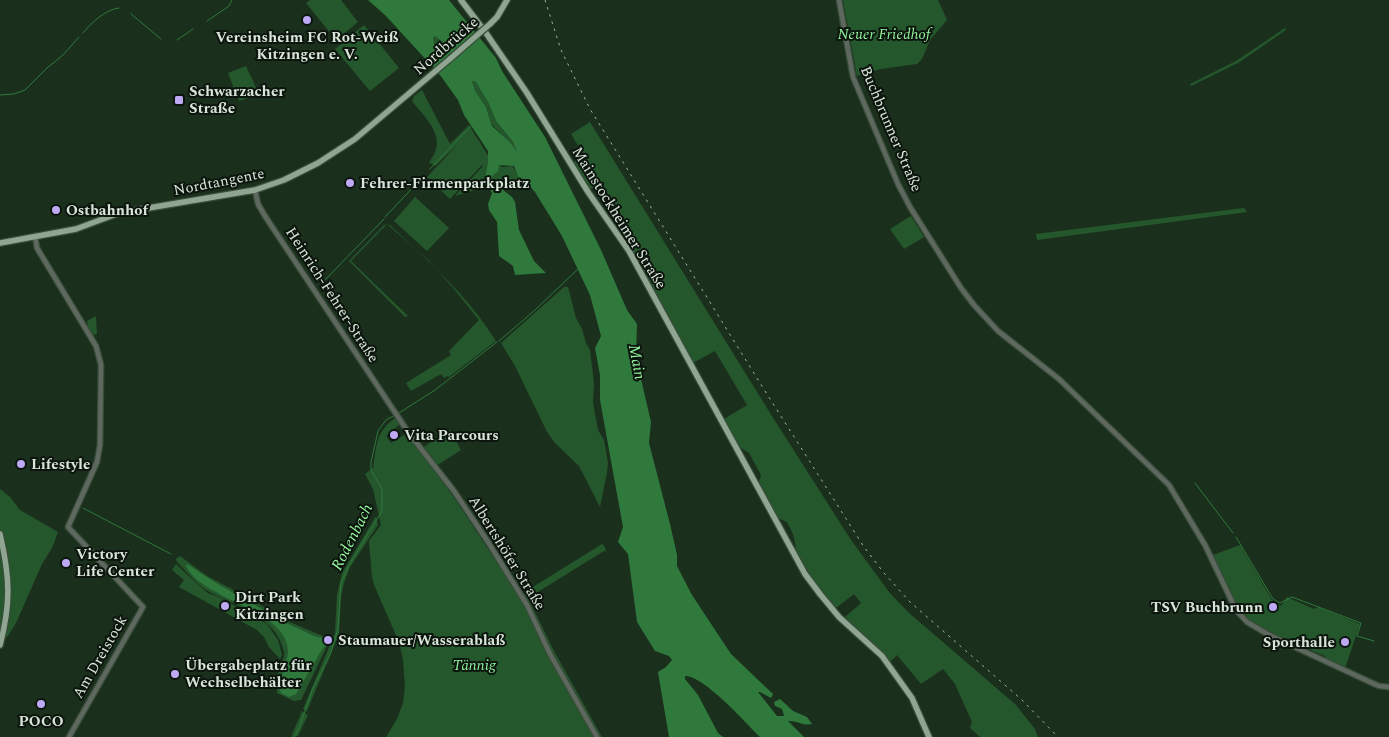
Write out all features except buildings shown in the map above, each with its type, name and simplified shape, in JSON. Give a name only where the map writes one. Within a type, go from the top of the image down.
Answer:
[{"type":"main road","name":"Mainstockheimer Straße","points":[[461,0],[527,93],[588,192],[629,251],[806,574],[839,617],[882,656],[912,698],[929,737]]},
{"type":"main road","name":"Nordbrücke","points":[[418,87],[490,24],[497,17],[507,0]]},
{"type":"main road","name":"Nordtangente","points":[[0,243],[76,229],[134,210],[254,190],[289,178],[344,147],[418,87]]},
{"type":"main road","points":[[0,534],[9,592],[8,612],[0,645]]},
{"type":"street","name":"Buchbrunner Straße","points":[[838,0],[853,76],[898,184],[910,207],[961,288],[998,330],[1059,379],[1161,476],[1180,501],[1205,545],[1227,595],[1236,610],[1247,622],[1269,635],[1370,682],[1379,686],[1389,687]]},
{"type":"street","name":"Heinrich-Fehrer-Straße","points":[[254,190],[260,208],[397,417]]},
{"type":"street","name":"Am Dreistock","points":[[35,236],[37,248],[96,346],[101,366],[102,394],[98,458],[68,527],[143,608],[69,737]]},
{"type":"street","name":"Albertshöfer Straße","points":[[397,417],[454,491],[521,594],[554,661],[597,737]]},
{"type":"green space","points":[[310,0],[341,0],[358,22],[336,40],[306,3]]},
{"type":"green space","name":"Neuer Friedhof","points":[[843,0],[938,0],[947,20],[930,40],[922,59],[917,64],[881,69],[857,76]]},
{"type":"green space","points":[[364,25],[399,68],[370,91],[335,49]]},
{"type":"green space","points":[[1285,28],[1286,30],[1238,63],[1191,86],[1190,84],[1236,61]]},
{"type":"green space","points":[[433,36],[442,40],[445,48],[438,48],[433,41]]},
{"type":"green space","points":[[246,66],[259,94],[239,101],[228,73]]},
{"type":"green space","points":[[471,81],[476,82],[489,104],[496,121],[513,142],[518,154],[511,143],[492,125],[486,107],[474,91]]},
{"type":"green space","points":[[422,90],[450,144],[469,125],[487,154],[502,167],[512,166],[529,188],[502,190],[481,188],[455,196],[482,165],[450,199],[427,177],[458,144],[435,166],[429,162],[435,153],[436,137],[429,122],[412,101],[414,96]]},
{"type":"green space","points":[[590,122],[851,540],[889,592],[908,612],[1016,705],[1035,729],[1038,737],[980,737],[970,728],[972,722],[955,684],[943,669],[921,684],[897,655],[890,662],[845,617],[861,603],[854,594],[836,608],[819,589],[793,548],[796,547],[793,534],[787,522],[778,518],[759,482],[761,475],[749,453],[736,445],[724,419],[747,405],[715,351],[693,363],[617,231],[625,220],[600,183],[589,190],[572,163],[584,155],[571,134]]},
{"type":"green space","points":[[415,197],[449,228],[427,251],[394,221]]},
{"type":"green space","points":[[1244,208],[1247,212],[1037,240],[1036,234]]},
{"type":"green space","points":[[911,216],[924,237],[904,249],[890,229]]},
{"type":"green space","points":[[386,225],[351,261],[408,316],[405,317],[349,261]]},
{"type":"green space","points":[[388,225],[390,225],[416,249]]},
{"type":"green space","points":[[435,268],[473,309],[496,341],[449,377],[444,378],[441,374],[411,391],[406,383],[451,355],[449,351],[479,320]]},
{"type":"green space","points":[[564,287],[568,287],[576,318],[590,350],[594,383],[593,402],[598,430],[604,440],[608,463],[600,507],[579,466],[555,443],[547,432],[515,366],[501,343]]},
{"type":"green space","points":[[96,316],[97,334],[93,335],[89,330],[87,321]]},
{"type":"green space","name":"Tännig","points":[[395,418],[400,424],[386,436],[391,443],[407,433],[453,496],[521,599],[594,737],[386,737],[397,719],[403,703],[405,686],[403,660],[399,642],[372,577],[369,541],[381,525],[373,489],[365,474],[373,468],[380,434]]},
{"type":"green space","points":[[450,430],[461,450],[436,466],[422,448]]},
{"type":"green space","points":[[0,489],[10,497],[20,510],[58,532],[16,623],[8,636],[0,642]]},
{"type":"green space","points":[[376,516],[378,525],[350,567],[344,583],[341,596],[339,634],[307,711],[303,709],[335,633],[337,595],[342,573]]},
{"type":"green space","points":[[602,544],[606,552],[604,551],[528,598],[554,651],[602,737],[599,737],[560,669],[524,594]]},
{"type":"green space","name":"TSV Buchbrunn","points":[[1240,545],[1272,600],[1281,606],[1287,597],[1314,609],[1318,607],[1360,624],[1345,668],[1325,658],[1325,656],[1266,631],[1255,624],[1238,608],[1227,589],[1213,555]]},
{"type":"green space","points":[[180,556],[207,576],[287,621],[325,637],[329,642],[301,700],[294,701],[277,693],[277,676],[284,658],[284,652],[280,640],[273,629],[254,614],[208,591],[200,585],[177,562],[176,559]]},
{"type":"green space","name":"Dirt Park Kitzingen","points":[[176,564],[208,593],[221,598],[267,624],[278,640],[282,655],[280,659],[257,630],[179,587],[184,580],[172,570]]},
{"type":"green space","points":[[302,711],[308,715],[298,736],[291,737]]},
{"type":"water","name":"Main","points":[[368,0],[449,0],[496,58],[502,71],[545,137],[601,250],[627,310],[637,324],[636,357],[651,422],[649,443],[670,524],[677,555],[677,566],[692,595],[731,654],[773,694],[771,698],[758,692],[777,716],[784,716],[782,709],[775,706],[774,702],[780,699],[793,711],[807,717],[812,724],[788,721],[804,737],[760,737],[713,691],[693,678],[685,676],[685,679],[698,695],[718,733],[723,737],[669,737],[658,672],[672,660],[669,656],[655,651],[637,622],[628,554],[618,542],[623,527],[600,400],[600,375],[595,348],[601,336],[590,295],[562,236],[535,192],[529,185],[520,181],[514,166],[499,165],[498,171],[492,176],[492,181],[512,197],[515,202],[519,230],[534,261],[546,273],[515,275],[513,266],[499,256],[497,222],[489,210],[488,204],[492,193],[485,179],[488,151],[464,115],[458,100],[440,75],[386,16]],"holes":[[[435,36],[442,41],[445,48],[440,49],[436,46],[433,40]],[[472,81],[476,82],[489,104],[496,121],[513,142],[517,152],[511,143],[492,126],[486,107],[475,91]]]},
{"type":"water","points":[[187,564],[286,623],[314,636],[326,639],[328,642],[296,694],[289,697],[281,693],[280,684],[288,652],[284,637],[274,625],[260,615],[209,588],[195,578],[186,566]]},
{"type":"waterway","points":[[207,21],[229,6],[232,0]]},
{"type":"waterway","points":[[83,33],[94,21],[104,14],[119,8]]},
{"type":"waterway","points":[[131,14],[161,39]]},
{"type":"waterway","points":[[177,40],[193,29]]},
{"type":"waterway","points":[[0,95],[14,94],[25,90],[63,55],[79,37]]},
{"type":"waterway","points":[[430,169],[471,126]]},
{"type":"waterway","points":[[385,217],[421,179]]},
{"type":"waterway","points":[[325,280],[384,219]]},
{"type":"waterway","name":"Rodenbach","points":[[499,341],[578,269]]},
{"type":"waterway","name":"Rodenbach","points":[[399,413],[435,390],[497,342]]},
{"type":"waterway","name":"Rodenbach","points":[[294,737],[313,688],[330,655],[338,629],[341,583],[349,565],[382,511],[382,489],[371,470],[371,462],[378,431],[386,420],[395,415]]},
{"type":"waterway","points":[[1195,483],[1233,533]]},
{"type":"waterway","points":[[83,508],[171,554]]},
{"type":"waterway","points":[[75,516],[79,509]]},
{"type":"waterway","points":[[1236,537],[1273,599],[1280,603],[1292,597],[1361,623],[1357,636],[1374,641]]},
{"type":"railway","points":[[545,0],[561,50],[590,109],[864,547],[910,602],[1022,700],[1058,737]]},
{"type":"place","name":"Vereinsheim FC Rot-Weiß Kitzingen e. V.","points":[[307,20]]},
{"type":"place","name":"Schwarzacher Straße","points":[[179,100]]},
{"type":"place","name":"Fehrer-Firmenparkplatz","points":[[350,183]]},
{"type":"place","name":"Ostbahnhof","points":[[56,210]]},
{"type":"place","name":"Vita Parcours","points":[[394,435]]},
{"type":"place","name":"Lifestyle","points":[[21,464]]},
{"type":"place","name":"Victory Life Center","points":[[66,563]]},
{"type":"place","name":"Dirt Park Kitzingen","points":[[225,606]]},
{"type":"place","name":"TSV Buchbrunn","points":[[1273,607]]},
{"type":"place","name":"Staumauer/Wasserablaß","points":[[328,640]]},
{"type":"place","name":"Sporthalle","points":[[1345,642]]},
{"type":"place","name":"Übergabeplatz für Wechselbehälter","points":[[175,674]]},
{"type":"place","name":"POCO","points":[[41,704]]}]
